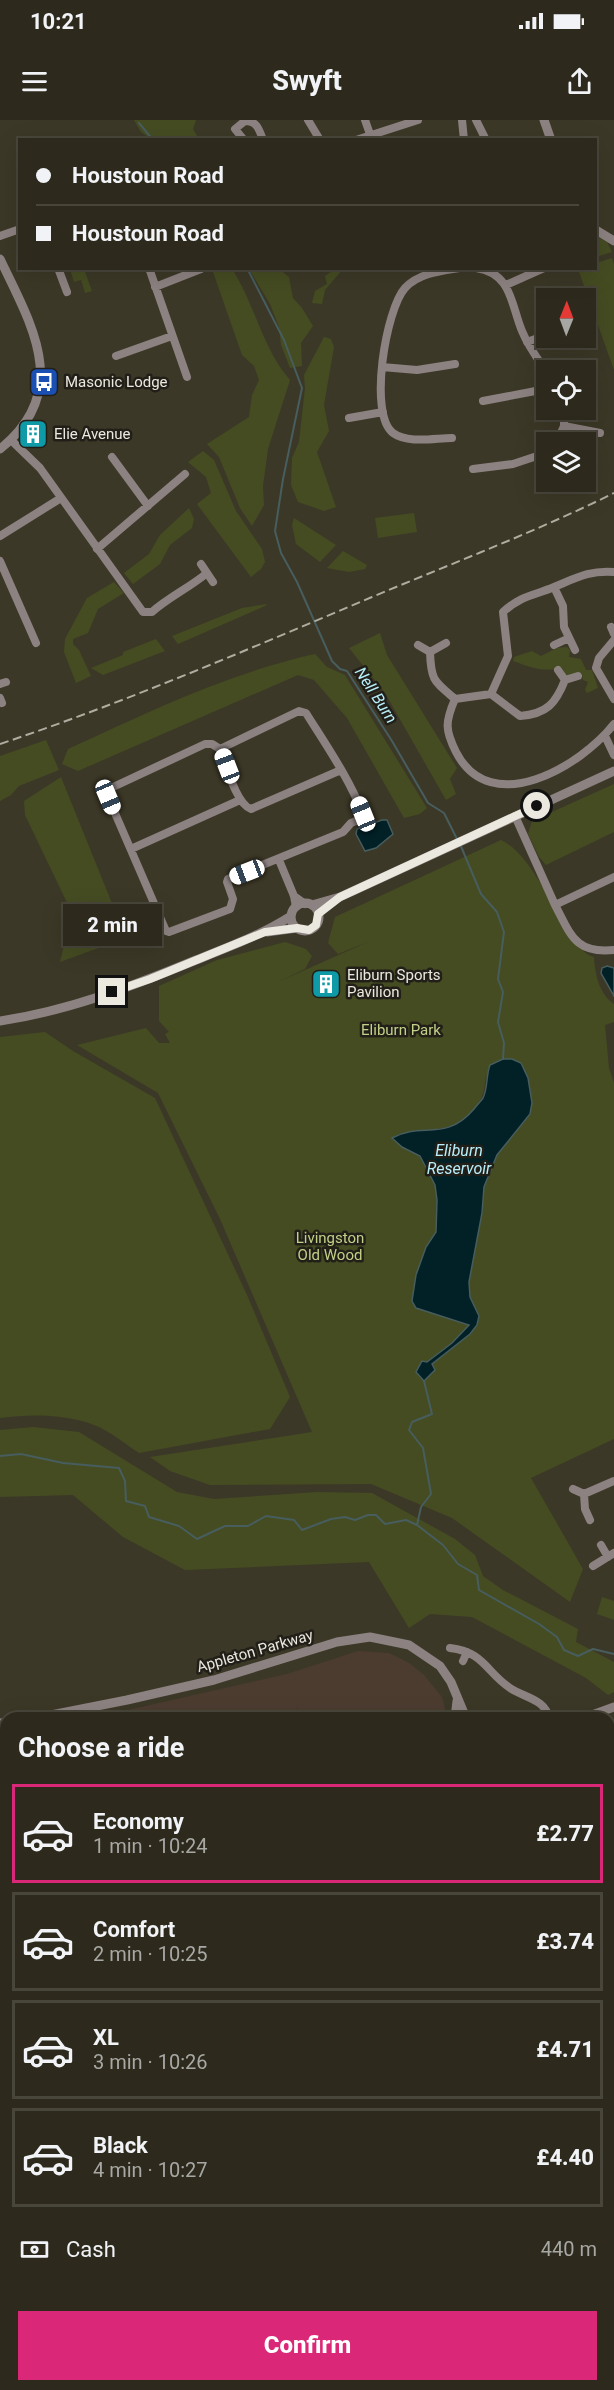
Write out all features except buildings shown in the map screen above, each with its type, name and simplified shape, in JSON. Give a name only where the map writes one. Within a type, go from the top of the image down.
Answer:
[{"type":"street","points":[[308,120],[319,138]]},
{"type":"street","points":[[366,120],[371,136],[418,120]]},
{"type":"street","points":[[462,120],[464,138]]},
{"type":"street","points":[[476,120],[485,138]]},
{"type":"street","points":[[544,120],[550,138]]},
{"type":"street","points":[[242,138],[235,129],[244,121],[251,121],[258,126],[262,138]]},
{"type":"street","points":[[0,236],[18,230]]},
{"type":"street","points":[[597,231],[614,241]]},
{"type":"street","points":[[0,259],[33,328],[41,359],[40,380],[33,406],[23,426],[0,449]]},
{"type":"street","points":[[59,270],[67,292]]},
{"type":"street","points":[[150,270],[187,377]]},
{"type":"street","points":[[155,287],[197,270]]},
{"type":"street","points":[[451,270],[420,277],[403,290],[395,304],[380,382],[383,412],[388,428],[403,438],[452,438]]},
{"type":"street","points":[[481,270],[492,274],[506,285],[527,342],[539,360]]},
{"type":"street","points":[[506,285],[528,271]]},
{"type":"street","points":[[116,356],[172,336]]},
{"type":"street","points":[[527,342],[536,339]]},
{"type":"street","points":[[382,367],[417,370],[455,364]]},
{"type":"street","points":[[483,401],[536,391]]},
{"type":"street","points":[[349,418],[383,412]]},
{"type":"street","points":[[561,432],[564,420]]},
{"type":"street","points":[[564,426],[600,433]]},
{"type":"street","points":[[11,440],[40,468],[143,612],[149,613],[166,600],[187,590],[207,573]]},
{"type":"street","points":[[473,469],[513,464],[536,456]]},
{"type":"street","points":[[112,457],[148,506]]},
{"type":"street","points":[[98,549],[185,474]]},
{"type":"street","points":[[0,536],[61,498]]},
{"type":"street","points":[[0,561],[36,643]]},
{"type":"street","points":[[201,564],[213,582]]},
{"type":"street","points":[[490,694],[508,656],[503,612],[522,597],[554,587],[583,574],[614,572]]},
{"type":"street","points":[[554,587],[563,606],[564,627],[575,650]]},
{"type":"street","points":[[555,645],[569,638]]},
{"type":"street","points":[[614,640],[599,658],[596,668],[614,699]]},
{"type":"street","points":[[430,652],[446,643]]},
{"type":"street","points":[[418,645],[430,652]]},
{"type":"street","points":[[430,652],[431,673],[436,683],[455,699],[490,694],[520,716],[530,716],[549,707],[558,699],[565,680]]},
{"type":"street","points":[[558,670],[565,680]]},
{"type":"street","points":[[565,680],[578,676]]},
{"type":"street","points":[[455,699],[449,713],[447,728],[459,758],[479,778],[499,785],[515,786],[581,756],[605,736],[614,724]]},
{"type":"street","points":[[220,749],[303,711],[340,770],[357,799],[363,814],[361,819],[351,823],[343,832],[228,879],[226,882],[233,899],[230,909],[169,932],[166,931],[108,797],[111,788],[205,744],[212,744],[220,749],[240,800],[251,809],[340,770]]},
{"type":"street","points":[[605,736],[614,755]]},
{"type":"street","points":[[0,1021],[62,1008],[128,987],[265,932],[301,908],[340,897],[614,771]]},
{"type":"street","points":[[130,849],[240,800]]},
{"type":"street","points":[[515,816],[570,933],[581,946],[592,951],[614,950]]},
{"type":"street","points":[[279,860],[301,908],[318,914]]},
{"type":"street","points":[[555,904],[614,877]]},
{"type":"street","points":[[318,914],[340,897]]},
{"type":"street","points":[[297,928],[291,920],[301,908]]},
{"type":"street","points":[[265,932],[297,928],[305,931],[313,928],[318,922],[318,914]]},
{"type":"street","points":[[573,1489],[584,1494],[614,1481]]},
{"type":"street","points":[[584,1494],[585,1509],[591,1520]]},
{"type":"street","points":[[593,1566],[611,1555],[602,1545]]},
{"type":"street","name":"Appleton Parkway","points":[[66,1712],[204,1682],[337,1642],[370,1637],[399,1642],[428,1656],[447,1674],[463,1712]]},
{"type":"street","points":[[450,1648],[467,1652],[489,1666],[508,1687],[541,1703],[547,1712]]},
{"type":"street","points":[[463,1662],[467,1652]]},
{"type":"street","points":[[456,1712],[457,1699]]},
{"type":"shaded area","points":[[358,1651],[389,1653],[409,1663],[424,1675],[442,1697],[446,1712],[298,1712],[296,1706],[298,1712],[119,1712],[287,1674]]},
{"type":"green space","points":[[134,120],[196,120],[193,129],[198,138],[150,138],[141,132]]},
{"type":"green space","points":[[597,238],[607,242],[612,252],[597,257]]},
{"type":"green space","points":[[612,258],[614,264],[614,370],[596,319],[596,288],[585,288],[578,270],[597,270],[597,263]]},
{"type":"green space","points":[[70,270],[84,270],[92,291],[85,293],[81,280],[74,282]]},
{"type":"green space","points":[[212,270],[233,270],[272,354],[290,380],[268,449],[263,486],[264,505],[252,526],[240,508],[219,457],[207,444],[249,417],[252,395],[259,380],[254,366],[242,355]]},
{"type":"green space","points":[[250,270],[280,270],[289,277],[293,298],[313,326],[301,343],[302,366],[290,368],[270,304]]},
{"type":"green space","points":[[334,270],[342,270],[325,290],[322,304],[312,303],[315,291],[327,284],[325,276]]},
{"type":"green space","points":[[324,337],[331,339],[334,347],[324,405],[329,431],[317,452],[336,507],[324,511],[298,502],[291,485],[292,458],[299,442],[305,388],[304,375]]},
{"type":"green space","points":[[203,451],[214,460],[236,511],[262,549],[265,562],[261,569],[251,577],[197,504],[211,493],[206,477],[188,462]]},
{"type":"green space","points":[[189,508],[194,519],[192,528],[170,545],[160,564],[133,584],[124,573],[149,554],[160,535]]},
{"type":"green space","points":[[414,513],[417,532],[378,538],[375,518]]},
{"type":"green space","points":[[294,518],[336,545],[320,562],[296,544],[292,525]]},
{"type":"green space","points":[[343,551],[367,565],[365,569],[349,572],[327,568]]},
{"type":"green space","points":[[114,582],[124,593],[98,609],[88,633],[73,639],[73,644],[79,650],[91,676],[76,683],[64,652],[65,639],[87,598]]},
{"type":"green space","points":[[267,604],[178,644],[172,636],[242,608]]},
{"type":"green space","points":[[380,633],[387,655],[457,768],[450,779],[456,794],[446,800],[385,693],[349,648]]},
{"type":"green space","points":[[156,639],[165,651],[103,675],[91,668],[123,655],[123,652]]},
{"type":"green space","points":[[567,647],[570,650],[569,657],[581,659],[586,670],[592,670],[598,688],[587,693],[585,690],[588,682],[583,680],[582,674],[566,676],[562,668],[538,669],[513,661],[514,657],[532,651],[541,656],[557,648]]},
{"type":"green space","points":[[315,654],[327,667],[345,675],[427,808],[420,814],[404,818],[347,718],[314,680],[298,675],[78,771],[62,764],[68,749],[159,708],[251,672]]},
{"type":"green space","points":[[46,740],[59,770],[19,786],[11,795],[0,801],[0,756]]},
{"type":"green space","points":[[61,777],[126,938],[60,962],[72,913],[25,815],[24,801]]},
{"type":"green space","points":[[614,784],[614,832],[546,865],[539,857],[528,834],[532,821]]},
{"type":"green space","points":[[501,840],[515,850],[528,865],[573,939],[584,951],[594,957],[599,983],[605,995],[614,1004],[614,1022],[605,1025],[609,1068],[614,1083],[614,1439],[531,1478],[583,1569],[570,1602],[452,1518],[371,1484],[210,1485],[170,1471],[150,1457],[312,1432],[220,1219],[158,1093],[77,1045],[146,1028],[159,1043],[170,1043],[165,1034],[169,1032],[159,1021],[159,986],[217,960],[285,942],[306,949],[312,956],[305,969],[278,982],[370,941],[338,954],[328,943],[335,917]],"holes":[[[486,1075],[511,1136],[497,1155],[484,1187],[482,1213],[469,1282],[470,1297],[479,1316],[477,1325],[470,1334],[432,1364],[427,1362],[452,1343],[470,1325],[417,1308],[426,1247],[436,1232],[435,1185],[420,1156],[402,1147],[392,1138],[412,1131],[443,1128],[463,1121],[480,1099],[484,1091]]]},
{"type":"green space","points":[[45,1032],[73,1051],[155,1098],[247,1295],[290,1397],[270,1429],[139,1453],[106,1431],[83,1421],[48,1416],[0,1418],[0,1037]]},
{"type":"green space","points":[[33,1427],[79,1432],[177,1492],[214,1499],[317,1492],[372,1493],[455,1539],[475,1555],[483,1576],[503,1590],[578,1629],[576,1642],[614,1662],[614,1692],[608,1695],[586,1678],[472,1617],[430,1614],[409,1628],[369,1562],[185,1570],[123,1537],[73,1495],[0,1497],[0,1430]]},
{"type":"green space","points":[[602,1597],[614,1601],[614,1620],[597,1614]]},
{"type":"water","points":[[387,820],[393,834],[376,848],[365,851],[356,834],[357,829]]},
{"type":"water","points":[[607,966],[614,968],[614,996],[601,973],[602,968]]},
{"type":"water","name":"Eliburn Reservoir","points":[[503,1059],[512,1059],[521,1063],[528,1078],[532,1103],[530,1114],[497,1155],[484,1187],[482,1213],[469,1282],[470,1297],[479,1316],[477,1325],[470,1334],[432,1364],[435,1370],[424,1381],[416,1372],[422,1361],[427,1362],[452,1343],[469,1325],[416,1308],[412,1301],[416,1275],[426,1247],[436,1232],[437,1200],[435,1185],[420,1156],[402,1147],[392,1138],[413,1131],[443,1129],[463,1119],[483,1098],[490,1065]]},
{"type":"waterway","name":"Nell Burn","points":[[139,123],[151,138]]},
{"type":"waterway","name":"Nell Burn","points":[[248,270],[284,340],[302,388],[275,531],[281,553],[297,582],[332,661],[340,669],[347,671],[428,803],[444,813],[457,839]]},
{"type":"waterway","name":"Nell Burn","points":[[460,844],[481,894],[497,912],[504,932],[498,979],[503,992],[498,1022],[504,1043],[503,1059]]},
{"type":"waterway","points":[[417,1525],[421,1507],[431,1494],[423,1448],[409,1430],[412,1422],[432,1414],[424,1381]]},
{"type":"waterway","points":[[0,1456],[21,1454],[63,1463],[119,1468],[125,1481],[126,1501],[145,1506],[149,1517],[179,1526],[197,1539],[225,1526],[248,1526],[266,1516],[294,1520],[302,1530],[331,1519],[345,1517],[355,1520],[368,1515],[376,1515],[385,1524],[406,1520],[417,1525],[443,1545],[458,1564],[477,1575],[479,1590],[539,1624],[557,1637],[564,1650],[578,1656],[593,1649],[614,1654]]},
{"type":"railway","points":[[0,744],[94,711],[187,674],[524,534],[614,493]]},
{"type":"place","name":"Masonic Lodge","points":[[44,382]]},
{"type":"place","name":"Elie Avenue","points":[[33,434]]},
{"type":"place","name":"Eliburn Sports Pavilion","points":[[326,984]]},
{"type":"route","points":[[112,992],[265,932],[297,928],[309,930],[318,922],[318,914],[340,897],[537,806]]},
{"type":"park label","name":"Eliburn Park","points":[[401,1030]]},
{"type":"park label","name":"Livingston Old Wood","points":[[330,1246]]}]
